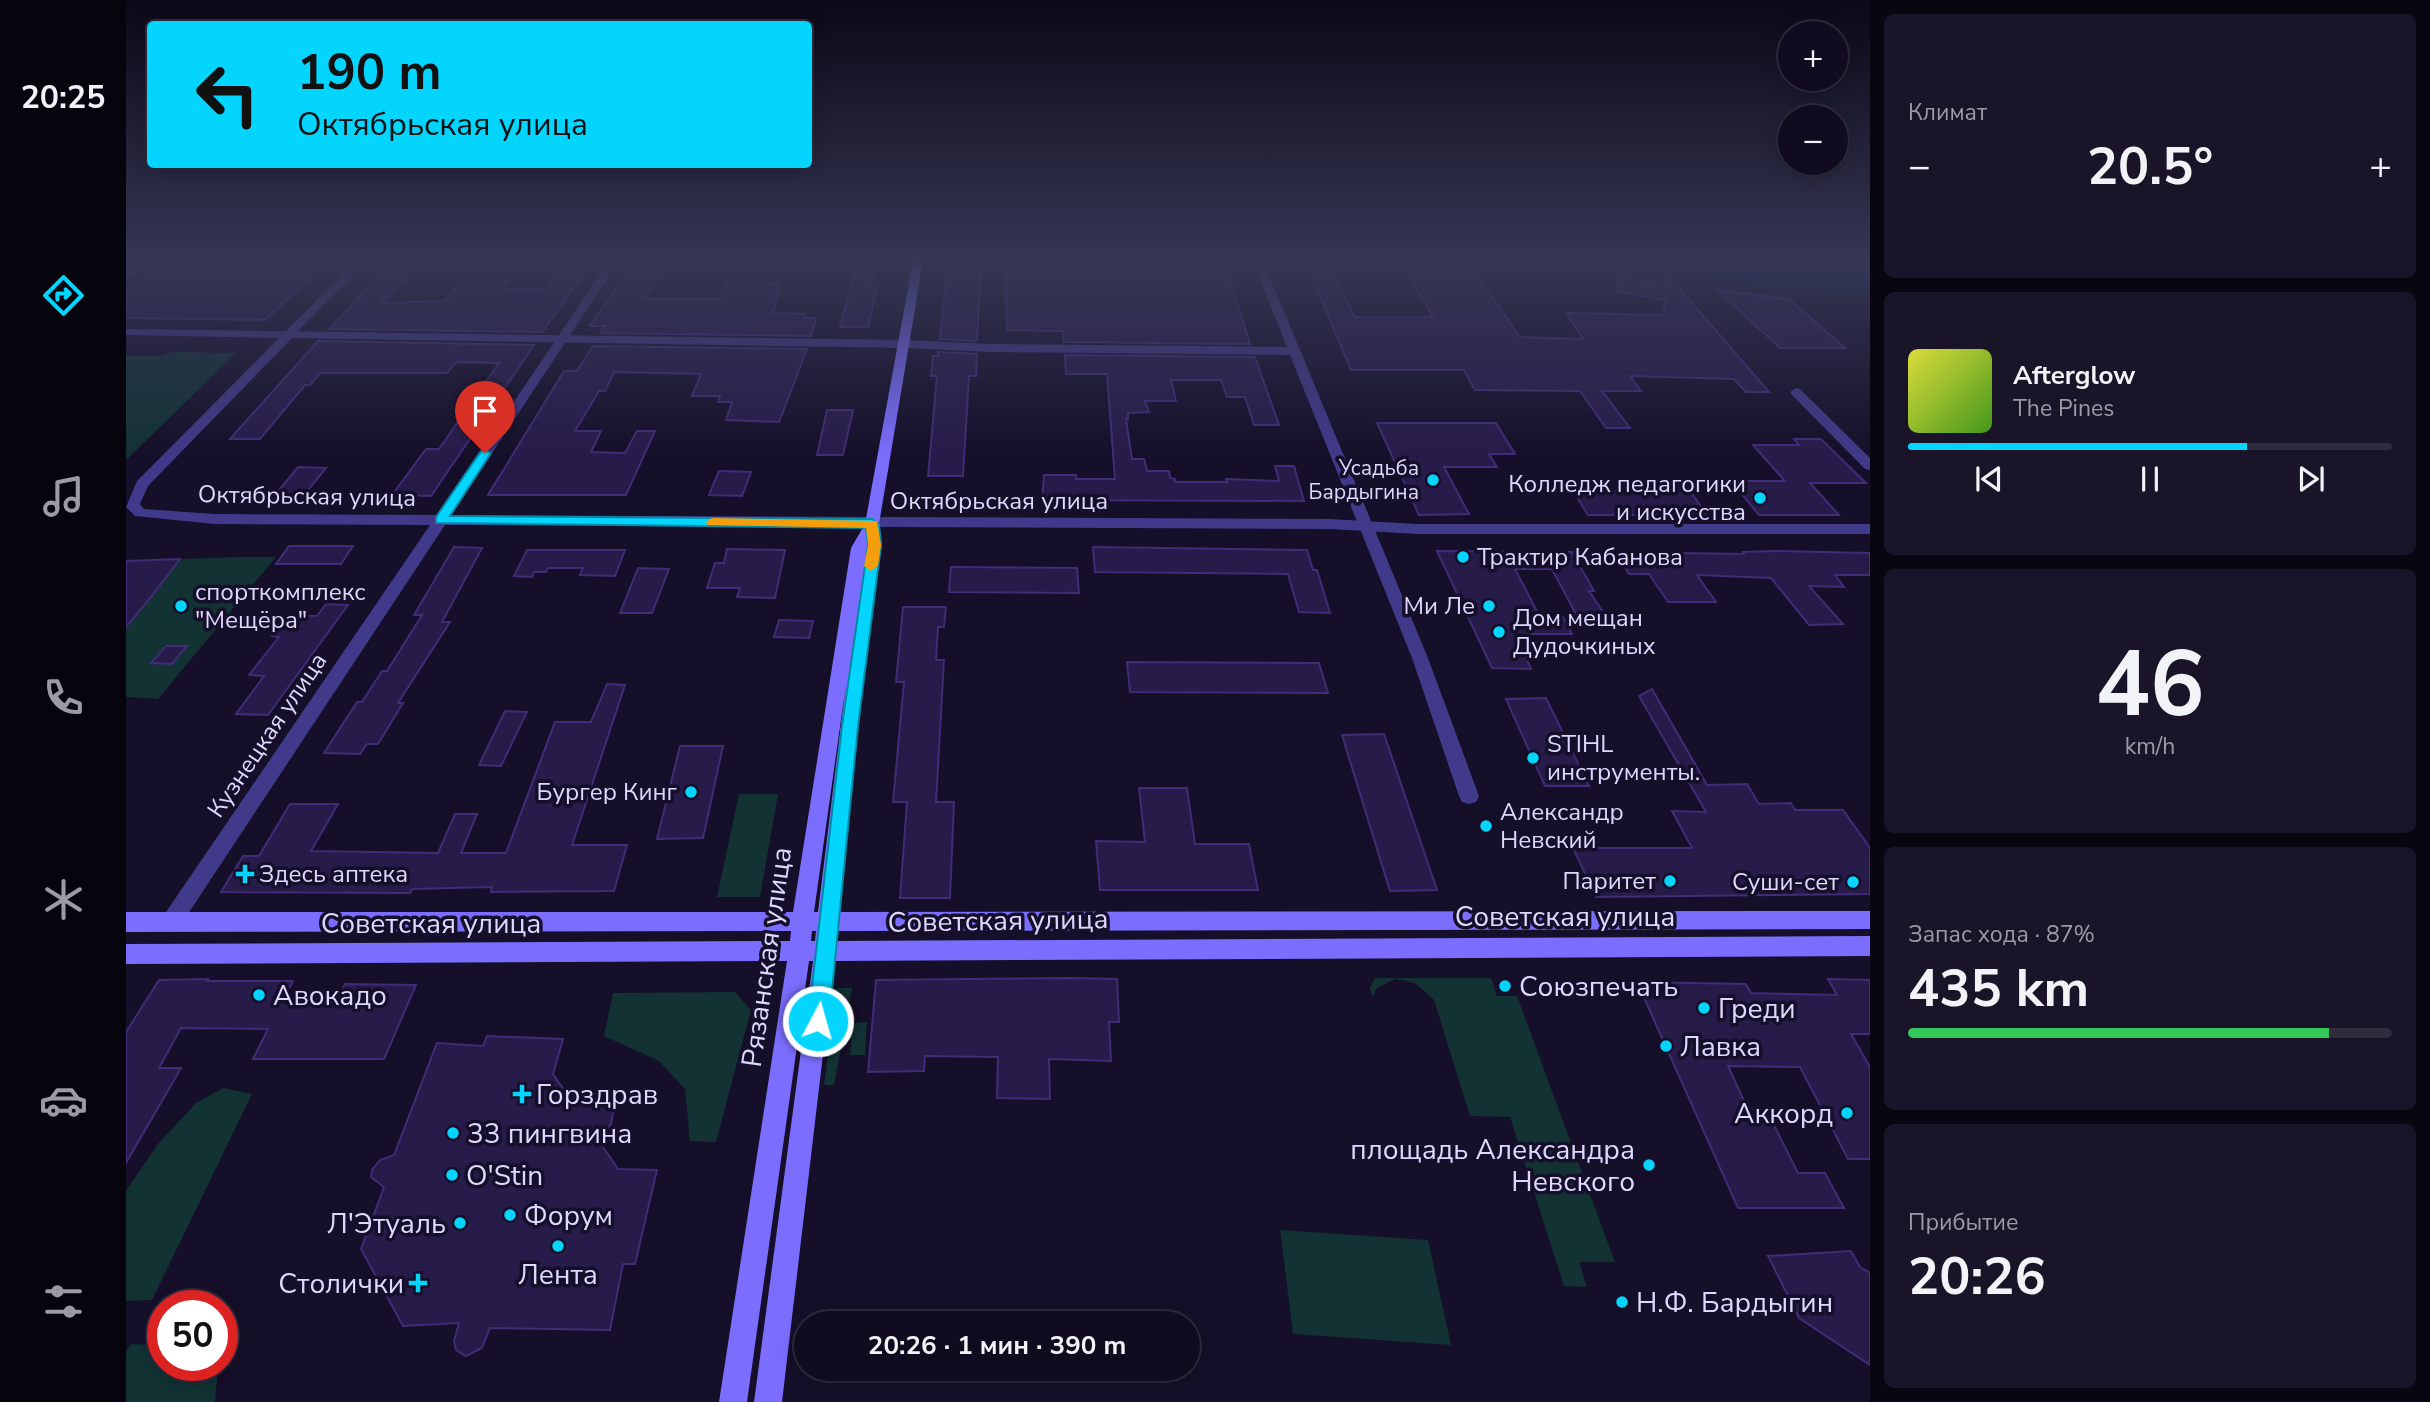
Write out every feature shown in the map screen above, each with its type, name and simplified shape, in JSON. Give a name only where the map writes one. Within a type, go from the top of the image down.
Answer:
[{"type":"main road","name":"Рязанская улица","points":[[768,1402],[826,952],[862,623],[874,545],[872,524],[908,326]]},
{"type":"main road","name":"Рязанская улица","points":[[733,1402],[803,924],[810,858],[859,548],[872,524]]},
{"type":"main road","name":"Советская улица","points":[[126,922],[828,924],[1870,920]]},
{"type":"main road","name":"Советская улица","points":[[126,954],[1870,946]]},
{"type":"street","points":[[290,333],[297,326]]},
{"type":"street","name":"Кузнецкая улица","points":[[171,922],[569,326]]},
{"type":"street","points":[[1283,326],[1367,526],[1469,796]]},
{"type":"street","points":[[126,332],[1293,351]]},
{"type":"street","name":"Октябрьская улица","points":[[290,333],[142,484],[132,506],[140,513],[166,517],[872,524],[1870,528]]},
{"type":"street","points":[[1796,392],[1870,466]]},
{"type":"green space","points":[[173,352],[236,353],[126,460],[126,356],[160,356]]},
{"type":"green space","name":"спорткомплекс \"Мещёра\"","points":[[276,557],[158,699],[126,697],[126,561]]},
{"type":"green space","points":[[739,794],[778,794],[760,897],[717,897]]},
{"type":"green space","points":[[1375,978],[1491,978],[1497,996],[1517,996],[1615,1262],[1579,1262],[1587,1287],[1564,1286],[1510,1117],[1470,1116],[1434,1000],[1416,984],[1395,979],[1377,988],[1372,997],[1370,987]]},
{"type":"green space","points":[[837,988],[852,988],[834,1085],[824,1085]]},
{"type":"green space","points":[[735,992],[751,1010],[716,1142],[690,1141],[685,1089],[659,1061],[604,1036],[613,993]]},
{"type":"green space","points":[[867,1022],[865,1055],[850,1055],[853,1023]]},
{"type":"green space","points":[[223,1088],[252,1094],[157,1290],[147,1290],[147,1300],[126,1301],[126,1191],[158,1144],[196,1103]]},
{"type":"green space","points":[[1280,1230],[1428,1240],[1451,1345],[1293,1334]]},
{"type":"green space","points":[[131,1344],[147,1344],[147,1381],[217,1381],[215,1402],[126,1402],[126,1352]]},
{"type":"building","points":[[331,326],[546,326],[542,332],[329,329]]},
{"type":"building","points":[[605,326],[814,326],[811,336],[600,333]]},
{"type":"building","points":[[941,326],[978,326],[977,341],[940,339]]},
{"type":"building","points":[[1007,326],[1244,326],[1250,344],[1064,342],[1063,331],[1007,330]]},
{"type":"building","points":[[1333,326],[1513,326],[1520,337],[1583,339],[1575,326],[1712,326],[1769,392],[1746,392],[1734,379],[1630,376],[1641,391],[1602,391],[1630,428],[1606,428],[1580,391],[1475,390],[1464,370],[1351,370]]},
{"type":"building","points":[[1757,326],[1820,326],[1845,348],[1780,348]]},
{"type":"building","points":[[318,341],[534,345],[431,496],[392,495],[426,449],[439,449],[499,363],[456,362],[447,373],[320,373],[310,385],[305,385],[260,439],[230,439]]},
{"type":"building","points":[[593,346],[807,349],[779,422],[726,420],[732,402],[718,402],[720,396],[692,396],[701,374],[614,372],[605,391],[599,391],[575,431],[601,431],[591,452],[625,453],[637,431],[655,431],[626,495],[488,495],[564,371],[577,371]]},
{"type":"building","points":[[938,352],[977,354],[976,376],[969,376],[963,476],[928,476],[937,376],[931,376],[933,356],[938,356]]},
{"type":"building","points":[[1065,355],[1255,357],[1279,425],[1254,425],[1245,397],[1227,397],[1221,380],[1171,380],[1176,401],[1145,401],[1149,412],[1128,413],[1126,419],[1132,459],[1144,459],[1147,471],[1169,471],[1170,478],[1175,479],[1175,482],[1227,482],[1226,479],[1279,481],[1275,466],[1294,466],[1304,501],[1042,500],[1044,475],[1076,475],[1076,479],[1115,479],[1107,374],[1066,374]]},
{"type":"building","points":[[827,410],[853,410],[843,455],[817,455]]},
{"type":"building","points":[[1377,423],[1496,423],[1515,454],[1489,454],[1497,467],[1444,467],[1469,514],[1419,515]]},
{"type":"building","points":[[1794,439],[1821,439],[1866,483],[1810,483],[1839,515],[1759,515],[1731,481],[1785,481],[1753,445],[1799,445]]},
{"type":"building","points":[[298,467],[326,468],[304,495],[275,495]]},
{"type":"building","points":[[719,471],[751,472],[742,496],[709,495]]},
{"type":"building","points":[[1567,481],[1591,481],[1597,491],[1657,492],[1650,481],[1683,481],[1707,515],[1588,515]]},
{"type":"building","points":[[289,546],[353,546],[341,564],[276,564]]},
{"type":"building","points":[[454,547],[482,548],[442,622],[450,622],[398,703],[403,703],[378,744],[367,744],[360,754],[324,753],[357,702],[362,702],[382,671],[387,671],[422,615],[414,615]]},
{"type":"building","points":[[1093,547],[1307,550],[1313,570],[1317,570],[1330,613],[1299,612],[1288,574],[1095,572]]},
{"type":"building","points":[[727,549],[785,550],[775,598],[737,597],[740,588],[707,588],[715,563],[724,563]]},
{"type":"building","points":[[527,550],[625,550],[615,576],[580,575],[583,568],[548,568],[546,572],[534,572],[532,577],[514,576]]},
{"type":"building","points":[[1437,551],[1572,552],[1594,591],[1589,591],[1609,621],[1580,622],[1552,569],[1515,569],[1540,617],[1563,617],[1572,634],[1526,634],[1528,638],[1517,638],[1531,669],[1492,668]]},
{"type":"building","points":[[1616,552],[1744,554],[1743,552],[1870,553],[1870,575],[1835,575],[1844,587],[1809,586],[1843,624],[1809,625],[1771,578],[1697,575],[1716,602],[1668,602],[1649,574],[1629,574]]},
{"type":"building","points":[[180,559],[151,597],[126,627],[126,561]]},
{"type":"building","points":[[951,567],[1077,568],[1079,593],[949,592]]},
{"type":"building","points":[[638,568],[669,569],[652,613],[620,613]]},
{"type":"building","points":[[326,604],[348,605],[268,715],[236,714],[264,676],[249,675],[279,637],[272,636],[289,615],[317,616]]},
{"type":"building","points":[[903,607],[946,607],[944,627],[938,627],[936,660],[944,660],[936,802],[954,802],[950,898],[900,898],[907,802],[893,802],[904,682],[896,682]]},
{"type":"building","points":[[779,620],[813,621],[809,638],[774,637]]},
{"type":"building","points":[[166,646],[187,646],[172,664],[151,663]]},
{"type":"building","points":[[1127,662],[1319,663],[1328,693],[1130,692]]},
{"type":"building","points":[[607,684],[625,685],[572,845],[627,845],[614,891],[491,892],[492,887],[412,889],[410,893],[221,892],[243,856],[259,856],[290,804],[338,804],[311,851],[438,853],[455,814],[477,814],[461,853],[506,853],[555,722],[591,722]]},
{"type":"building","points":[[1652,689],[1707,785],[1747,784],[1759,804],[1791,803],[1795,810],[1843,810],[1870,848],[1870,894],[1596,897],[1573,848],[1692,848],[1672,811],[1706,812],[1639,696]]},
{"type":"building","points":[[1546,698],[1589,786],[1545,786],[1506,699]]},
{"type":"building","points":[[505,711],[527,712],[501,766],[479,765]]},
{"type":"building","points":[[1384,734],[1437,890],[1390,891],[1342,735]]},
{"type":"building","name":"Бургер Кинг","points":[[680,746],[723,746],[703,838],[657,839]]},
{"type":"building","points":[[1139,788],[1187,788],[1195,844],[1249,844],[1258,890],[1100,890],[1096,841],[1145,842]]},
{"type":"building","points":[[208,979],[207,981],[293,981],[284,999],[338,999],[345,984],[416,985],[384,1059],[253,1059],[268,1029],[181,1028],[159,1068],[181,1068],[126,1163],[126,1032],[159,980]]},
{"type":"building","points":[[1117,979],[1119,1022],[1109,1022],[1111,1061],[1049,1059],[1050,1099],[997,1098],[998,1057],[925,1056],[924,1071],[868,1072],[876,980]]},
{"type":"building","points":[[1828,979],[1870,980],[1870,1034],[1851,1034],[1870,1067],[1870,1159],[1848,1159],[1800,1067],[1728,1066],[1754,1123],[1773,1123],[1798,1173],[1825,1173],[1844,1208],[1738,1208],[1637,982],[1746,984],[1751,993],[1837,995]]},
{"type":"building","name":"Форум","points":[[487,1036],[563,1039],[553,1074],[571,1100],[598,1093],[611,1100],[614,1107],[611,1124],[599,1141],[618,1169],[657,1170],[635,1264],[623,1264],[610,1330],[490,1328],[482,1348],[466,1356],[456,1350],[454,1341],[459,1323],[403,1326],[361,1249],[384,1187],[371,1177],[372,1170],[380,1160],[394,1155],[437,1043],[483,1046]]},
{"type":"building","points":[[1851,1251],[1860,1267],[1870,1273],[1870,1365],[1799,1318],[1768,1256]]},
{"type":"slow traffic","points":[[712,522],[872,524],[874,545],[871,566]]},
{"type":"place","name":"Усадьба Бардыгина","points":[[1433,480]]},
{"type":"place","name":"Колледж педагогики и искусства","points":[[1760,498]]},
{"type":"place","name":"Трактир Кабанова","points":[[1463,557]]},
{"type":"place","name":"спорткомплекс \"Мещёра\"","points":[[181,606]]},
{"type":"place","name":"Ми Ле","points":[[1489,606]]},
{"type":"place","name":"Дом мещан Дудочкиных","points":[[1499,632]]},
{"type":"place","name":"STIHL инструменты.","points":[[1533,758]]},
{"type":"place","name":"Бургер Кинг","points":[[691,792]]},
{"type":"place","name":"Александр Невский","points":[[1486,826]]},
{"type":"place","name":"Здесь аптека","points":[[245,874]]},
{"type":"place","name":"Паритет","points":[[1670,881]]},
{"type":"place","name":"Суши-сет","points":[[1853,882]]},
{"type":"place","name":"Союзпечать","points":[[1505,986]]},
{"type":"place","name":"Авокадо","points":[[259,995]]},
{"type":"place","name":"Греди","points":[[1704,1008]]},
{"type":"place","name":"Лавка","points":[[1666,1046]]},
{"type":"place","name":"Горздрав","points":[[522,1094]]},
{"type":"place","name":"Аккорд","points":[[1847,1113]]},
{"type":"place","name":"33 пингвина","points":[[453,1133]]},
{"type":"place","name":"площадь Александра Невского","points":[[1649,1165]]},
{"type":"place","name":"O'Stin","points":[[452,1175]]},
{"type":"place","name":"Форум","points":[[510,1215]]},
{"type":"place","name":"Л'Этуаль","points":[[460,1223]]},
{"type":"place","name":"Лента","points":[[558,1246]]},
{"type":"place","name":"Столички","points":[[418,1283]]},
{"type":"place","name":"Н.Ф. Бардыгин","points":[[1622,1302]]},
{"type":"route","points":[[485,453],[440,520],[872,524],[874,545],[862,623],[818,1021]]}]
